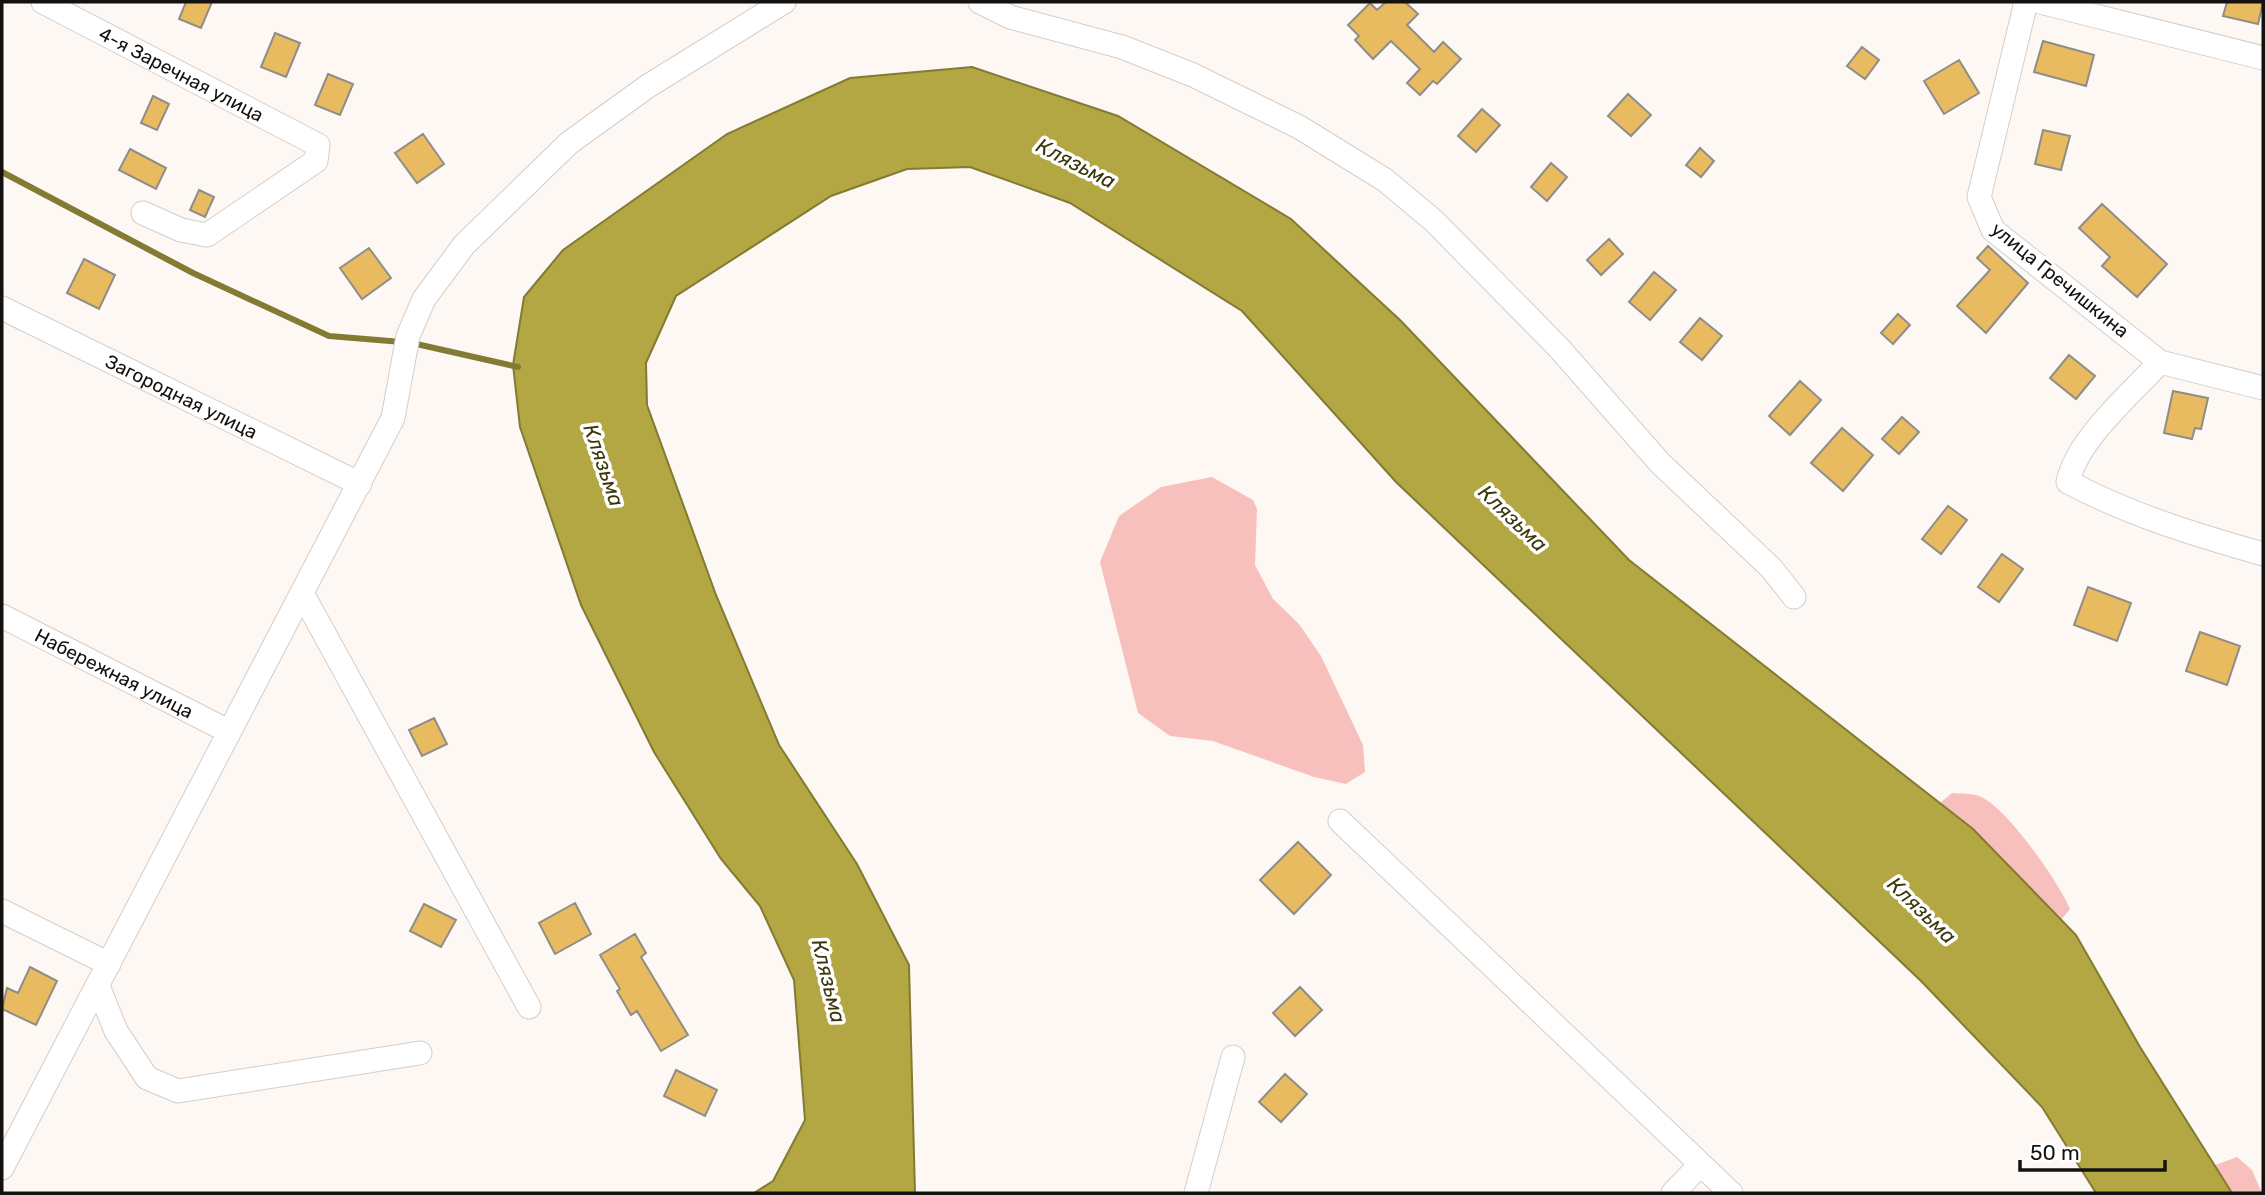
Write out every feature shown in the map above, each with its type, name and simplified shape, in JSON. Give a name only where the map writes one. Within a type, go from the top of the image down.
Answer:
[{"type":"street","name":"4-я Заречная улица","points":[[43,2],[318,145],[316,161],[207,235],[181,230],[143,213]]},
{"type":"street","points":[[2,1168],[393,418],[406,342],[424,299],[464,245],[569,143],[648,86],[784,2]]},
{"type":"street","points":[[980,2],[1010,17],[1122,47],[1193,75],[1299,127],[1385,180],[1434,221],[1559,348],[1660,463],[1771,568],[1794,597]]},
{"type":"street","name":"улица Гречишкина","points":[[2026,2],[1979,197],[1983,214],[1993,230],[2160,362],[2263,388]]},
{"type":"street","points":[[2040,2],[2263,58]]},
{"type":"street","name":"Загородная улица","points":[[2,309],[360,484]]},
{"type":"street","points":[[2160,362],[2084,446],[2072,465],[2068,482],[2103,501],[2160,523],[2263,554]]},
{"type":"street","points":[[302,593],[528,1007]]},
{"type":"street","name":"Набережная улица","points":[[2,616],[228,731]]},
{"type":"street","points":[[1340,821],[1731,1193]]},
{"type":"street","points":[[2,911],[109,964]]},
{"type":"street","points":[[98,986],[116,1031],[147,1078],[178,1091],[420,1053]]},
{"type":"street","points":[[1196,1193],[1233,1057]]},
{"type":"street","points":[[1673,1193],[1700,1165]]},
{"type":"shaded area","points":[[1212,477],[1253,500],[1257,509],[1255,565],[1273,599],[1299,624],[1321,656],[1363,745],[1365,772],[1346,784],[1314,777],[1213,741],[1170,736],[1138,713],[1100,562],[1119,516],[1161,487]]},
{"type":"shaded area","points":[[1952,793],[1979,796],[1990,802],[2016,829],[2043,864],[2070,909],[2061,920],[1973,829],[1940,803]]},
{"type":"shaded area","points":[[2237,1157],[2252,1170],[2262,1193],[2232,1193],[2213,1166]]},
{"type":"water","name":"Клязьма","points":[[972,67],[1118,116],[1291,219],[1401,321],[1629,560],[1973,829],[2076,935],[2140,1047],[2232,1193],[2096,1193],[2042,1107],[1921,981],[1396,482],[1242,311],[1070,203],[970,167],[907,169],[831,196],[676,296],[646,363],[647,405],[716,595],[779,745],[857,864],[909,965],[915,1193],[754,1193],[773,1181],[805,1120],[794,980],[760,906],[721,859],[654,752],[581,605],[520,427],[513,365],[524,297],[563,250],[727,134],[850,78]]},
{"type":"building","points":[[186,2],[212,2],[201,28],[179,19]]},
{"type":"building","points":[[1386,2],[1405,2],[1418,14],[1407,25],[1434,52],[1443,42],[1461,59],[1437,84],[1433,81],[1420,95],[1407,83],[1420,69],[1391,41],[1373,59],[1355,40],[1359,36],[1348,25],[1370,3],[1377,10]]},
{"type":"building","points":[[2227,2],[2263,2],[2258,24],[2223,16]]},
{"type":"building","points":[[275,33],[300,43],[286,77],[261,67]]},
{"type":"building","points":[[2043,41],[2094,55],[2086,86],[2034,72]]},
{"type":"building","points":[[1862,47],[1879,60],[1865,79],[1847,66]]},
{"type":"building","points":[[1959,60],[1979,93],[1944,114],[1924,81]]},
{"type":"building","points":[[328,74],[353,84],[340,115],[315,105]]},
{"type":"building","points":[[1628,94],[1651,115],[1631,136],[1608,116]]},
{"type":"building","points":[[153,96],[169,104],[157,130],[141,123]]},
{"type":"building","points":[[1482,109],[1500,125],[1476,152],[1458,136]]},
{"type":"building","points":[[2043,130],[2070,136],[2061,170],[2035,164]]},
{"type":"building","points":[[423,134],[444,164],[417,183],[395,153]]},
{"type":"building","points":[[1700,148],[1714,161],[1701,177],[1686,165]]},
{"type":"building","points":[[130,149],[166,168],[156,189],[119,170]]},
{"type":"building","points":[[1551,163],[1567,177],[1547,201],[1531,187]]},
{"type":"building","points":[[199,190],[214,197],[205,217],[190,210]]},
{"type":"building","points":[[2102,204],[2167,264],[2137,297],[2102,266],[2110,257],[2079,228]]},
{"type":"building","points":[[1609,239],[1623,254],[1601,275],[1587,260]]},
{"type":"building","points":[[1988,246],[2028,283],[1986,333],[1957,306],[1990,270],[1977,258]]},
{"type":"building","points":[[369,248],[391,278],[362,299],[340,268]]},
{"type":"building","points":[[84,259],[115,275],[99,309],[67,293]]},
{"type":"building","points":[[1654,272],[1676,290],[1650,320],[1629,302]]},
{"type":"building","points":[[1898,314],[1910,325],[1893,344],[1881,333]]},
{"type":"building","points":[[1700,318],[1722,336],[1702,360],[1680,342]]},
{"type":"building","points":[[2069,355],[2095,376],[2076,399],[2050,378]]},
{"type":"building","points":[[1800,381],[1821,400],[1790,435],[1769,416]]},
{"type":"building","points":[[2173,391],[2208,398],[2201,429],[2195,428],[2192,439],[2164,433]]},
{"type":"building","points":[[1902,417],[1919,432],[1899,454],[1882,439]]},
{"type":"building","points":[[1842,428],[1873,455],[1843,491],[1811,463]]},
{"type":"building","points":[[1948,506],[1967,520],[1941,554],[1922,539]]},
{"type":"building","points":[[2002,554],[2023,569],[1999,602],[1978,587]]},
{"type":"building","points":[[2088,587],[2131,603],[2117,641],[2074,625]]},
{"type":"building","points":[[2200,632],[2240,646],[2227,685],[2186,671]]},
{"type":"building","points":[[434,718],[447,744],[422,756],[409,730]]},
{"type":"building","points":[[1298,842],[1331,875],[1294,914],[1260,880]]},
{"type":"building","points":[[575,903],[591,934],[555,954],[539,923]]},
{"type":"building","points":[[424,904],[456,920],[441,947],[410,931]]},
{"type":"building","points":[[635,934],[646,953],[641,957],[688,1035],[661,1051],[637,1011],[631,1015],[617,991],[620,989],[600,955]]},
{"type":"building","points":[[30,967],[57,981],[36,1025],[2,1009],[7,988],[18,993]]},
{"type":"building","points":[[1300,987],[1322,1010],[1295,1036],[1273,1013]]},
{"type":"building","points":[[676,1070],[717,1090],[705,1116],[664,1096]]},
{"type":"building","points":[[1285,1074],[1307,1094],[1281,1122],[1259,1102]]},
{"type":"waterway","points":[[2,172],[193,273],[329,336],[402,342]]},
{"type":"waterway","points":[[412,343],[518,367]]}]
